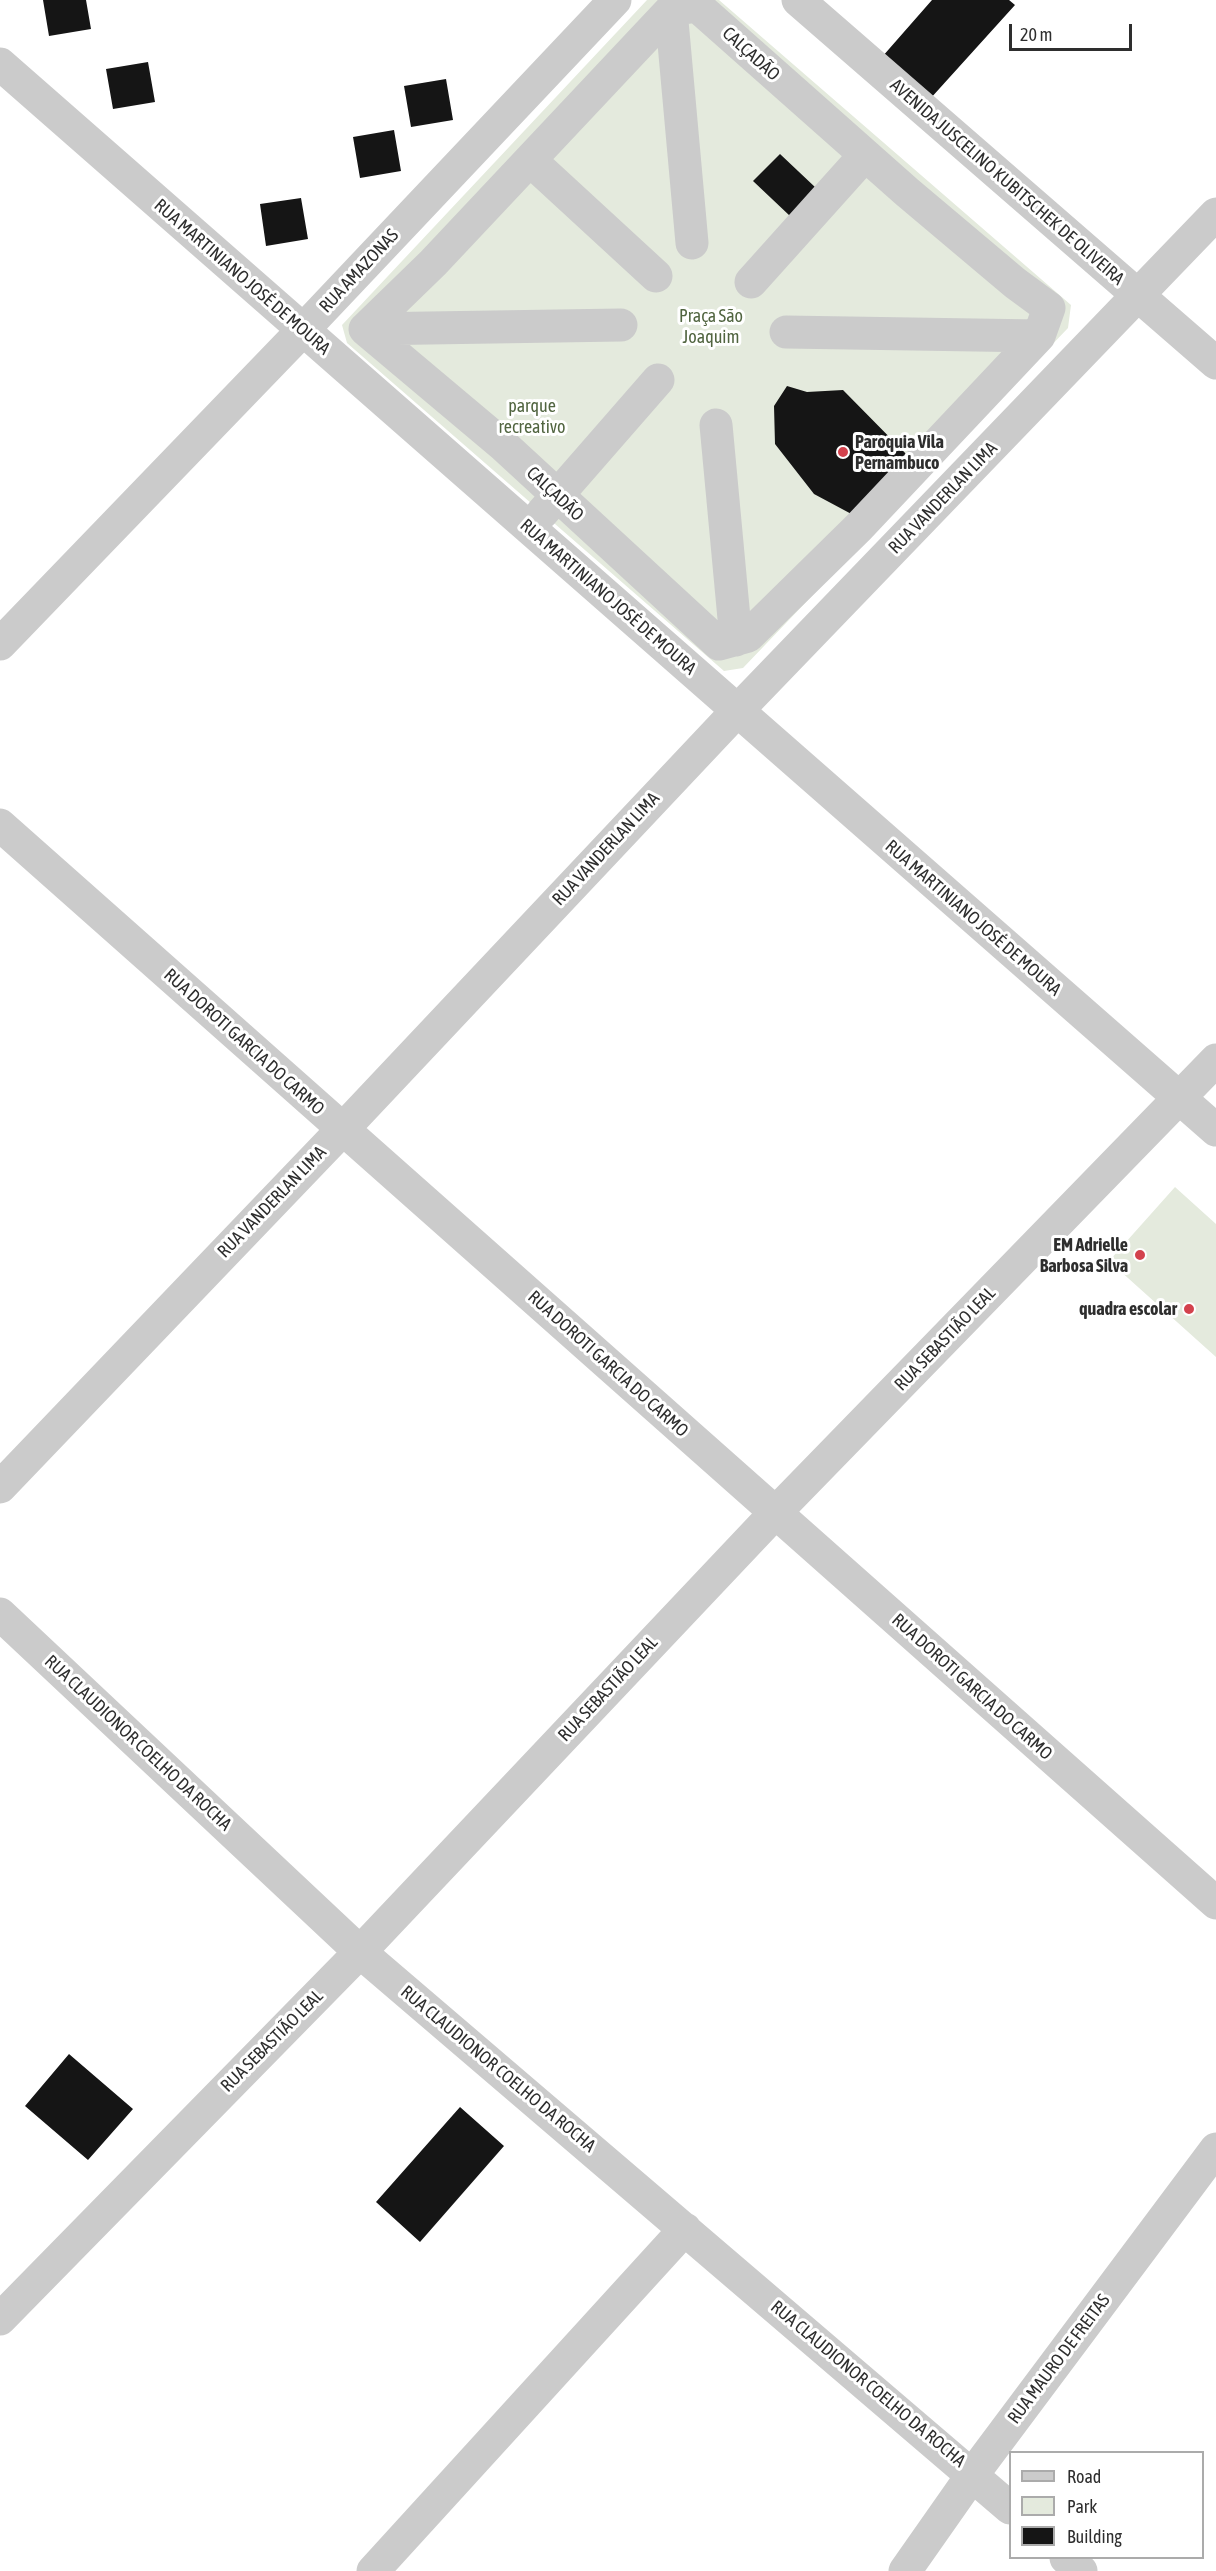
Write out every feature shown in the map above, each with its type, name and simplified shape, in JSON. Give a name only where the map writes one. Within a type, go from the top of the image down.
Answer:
[{"type":"street","name":"RUA AMAZONAS","points":[[0,644],[303,330],[615,0]]},
{"type":"street","name":"AVENIDA JUSCELINO KUBITSCHEK DE OLIVEIRA","points":[[798,0],[1216,363]]},
{"type":"street","name":"CALÇADÃO","points":[[365,329],[503,444],[719,644],[748,636],[852,535],[1039,336],[1050,308],[1015,283],[865,155],[697,6],[670,9]]},
{"type":"street","points":[[365,329],[432,263],[670,9]]},
{"type":"street","points":[[670,9],[692,243]]},
{"type":"street","name":"RUA MARTINIANO JOSÉ DE MOURA","points":[[0,64],[1216,1130]]},
{"type":"street","points":[[751,282],[865,155]]},
{"type":"street","points":[[530,160],[656,276]]},
{"type":"street","name":"RUA VANDERLAN LIMA","points":[[0,1487],[343,1129],[737,711],[1216,214]]},
{"type":"street","points":[[365,329],[621,325]]},
{"type":"street","points":[[786,332],[1039,336]]},
{"type":"street","points":[[529,528],[658,380]]},
{"type":"street","points":[[716,425],[736,640]]},
{"type":"street","name":"RUA DOROTI GARCIA DO CARMO","points":[[0,825],[1216,1903]]},
{"type":"street","name":"RUA SEBASTIÃO LEAL","points":[[0,2319],[360,1952],[776,1512],[1216,1060]]},
{"type":"street","name":"RUA CLAUDIONOR COELHO DA ROCHA","points":[[0,1614],[360,1952],[1009,2506]]},
{"type":"street","name":"RUA MAURO DE FREITAS","points":[[905,2571],[974,2474],[1216,2149]]},
{"type":"street","points":[[373,2571],[686,2229]]},
{"type":"street","points":[[1067,2559],[1081,2571]]},
{"type":"green space","name":"Praça São Joaquim","points":[[647,0],[719,0],[1071,305],[1068,328],[743,668],[724,671],[347,343],[342,325]]},
{"type":"green space","name":"quadra escolar","points":[[1175,1187],[1216,1224],[1216,1357],[1109,1261]]},
{"type":"building","points":[[43,0],[86,0],[91,29],[49,36]]},
{"type":"building","points":[[932,0],[1009,0],[1015,5],[930,99],[882,57]]},
{"type":"building","points":[[148,62],[155,102],[113,109],[106,69]]},
{"type":"building","points":[[446,79],[453,120],[411,127],[404,86]]},
{"type":"building","points":[[394,130],[401,171],[360,178],[353,137]]},
{"type":"building","points":[[780,154],[816,188],[790,216],[753,181]]},
{"type":"building","points":[[301,198],[308,239],[266,246],[260,204]]},
{"type":"building","name":"Paroquia Vila Pernambuco","points":[[787,386],[807,392],[843,390],[912,460],[857,517],[814,494],[775,444],[774,406]]},
{"type":"building","points":[[69,2054],[133,2109],[88,2160],[25,2106]]},
{"type":"building","points":[[460,2107],[504,2146],[420,2242],[376,2202]]},
{"type":"place","name":"Paroquia Vila Pernambuco","points":[[843,452]]},
{"type":"place","name":"EM Adrielle Barbosa Silva","points":[[1140,1255]]},
{"type":"place","name":"quadra escolar","points":[[1189,1309]]},
{"type":"park label","name":"parque recreativo","points":[[532,416]]}]
